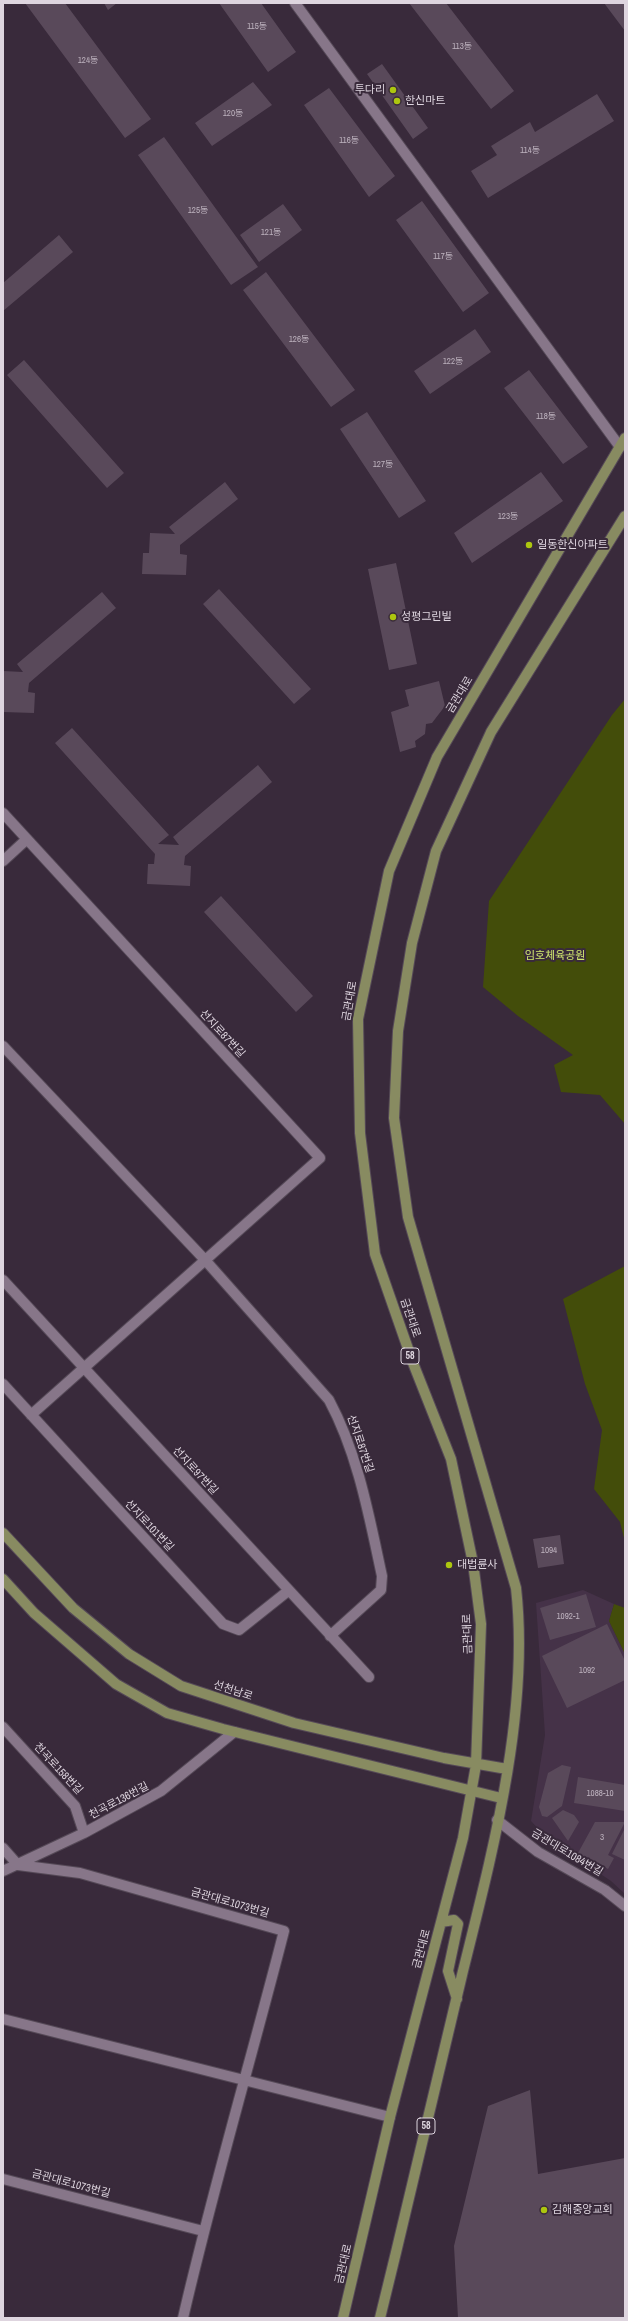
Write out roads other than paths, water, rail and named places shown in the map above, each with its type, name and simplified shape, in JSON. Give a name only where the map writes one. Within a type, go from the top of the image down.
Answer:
[{"type":"main road","name":"금관대로","points":[[343,2318],[390,2117],[463,1838],[476,1765],[481,1624],[473,1564],[451,1459],[413,1363],[376,1254],[360,1133],[358,1019],[390,871],[437,757],[625,438]]},
{"type":"main road","name":"58","points":[[380,2318],[491,1857],[514,1730],[520,1628],[516,1588],[408,1217],[394,1118],[398,1031],[412,943],[436,851],[491,732],[625,516]]},
{"type":"main road","name":"선천남로","points":[[3,1533],[73,1608],[129,1654],[181,1686],[294,1723],[476,1765],[507,1769]]},
{"type":"main road","points":[[3,1579],[34,1613],[116,1684],[167,1712],[234,1732],[501,1798]]},
{"type":"main road","points":[[441,1922],[454,1920],[458,1924],[448,1971],[457,1999]]},
{"type":"street","points":[[295,3],[620,447]]},
{"type":"street","name":"선지로87번길","points":[[3,813],[320,1158],[85,1369],[31,1415]]},
{"type":"street","points":[[3,861],[27,839]]},
{"type":"street","name":"선지로87번길","points":[[3,1046],[206,1261],[329,1400],[342,1424],[362,1486],[382,1576],[381,1590],[330,1636]]},
{"type":"street","name":"선지로97번길","points":[[3,1280],[369,1678]]},
{"type":"street","name":"선지로101번길","points":[[3,1384],[223,1624],[239,1630],[288,1591]]},
{"type":"street","name":"천곡로158번길","points":[[3,1727],[75,1806],[84,1833]]},
{"type":"street","name":"천곡로136번길","points":[[3,1871],[84,1833],[161,1791],[234,1732]]},
{"type":"street","name":"금관대로1084번길","points":[[497,1820],[538,1852],[605,1890],[625,1906]]},
{"type":"street","points":[[3,1848],[18,1864]]},
{"type":"street","name":"금관대로1073번길","points":[[18,1864],[80,1873],[284,1931],[245,2081]]},
{"type":"street","points":[[3,2019],[390,2117]]},
{"type":"street","points":[[183,2318],[203,2231],[245,2081]]},
{"type":"street","name":"금관대로1073번길","points":[[3,2179],[203,2231]]},
{"type":"place","name":"투다리","points":[[393,90]]},
{"type":"place","name":"한신마트","points":[[397,101]]},
{"type":"place","name":"일동한신아파트","points":[[529,545]]},
{"type":"place","name":"성평그린빌","points":[[393,617]]},
{"type":"place","name":"대법륜사","points":[[449,1565]]},
{"type":"place","name":"김해중앙교회","points":[[544,2210]]},
{"type":"park label","name":"임호체육공원","points":[[555,956]]}]
